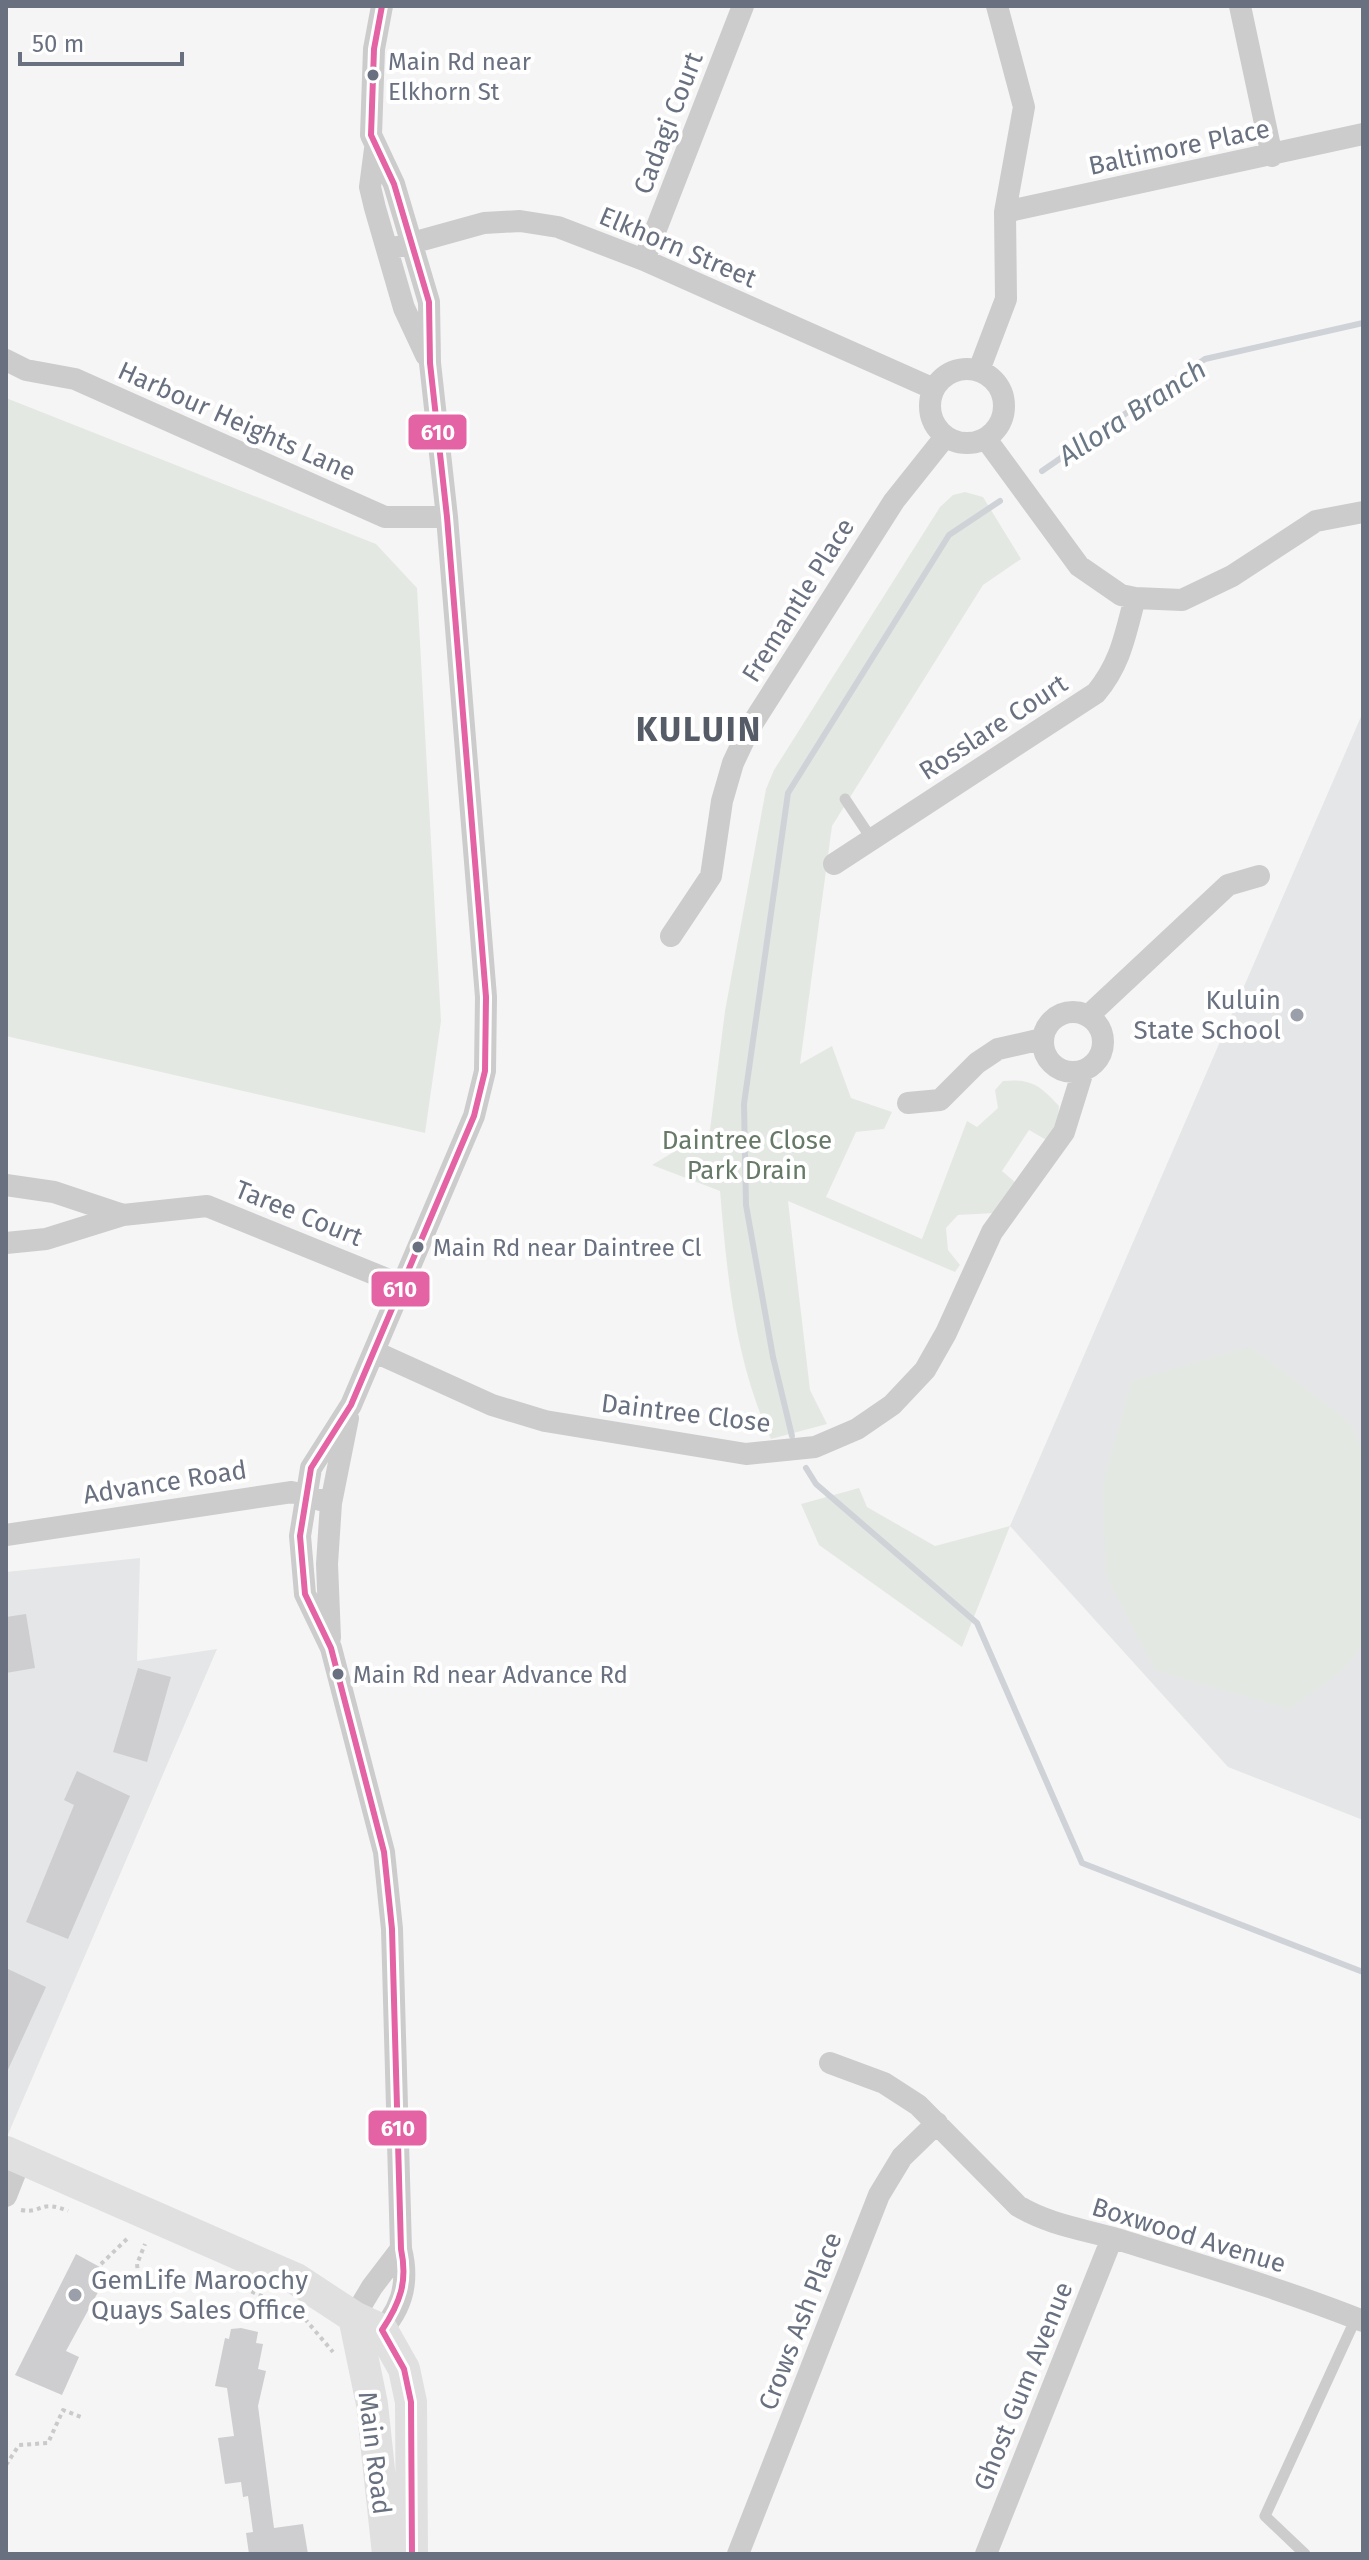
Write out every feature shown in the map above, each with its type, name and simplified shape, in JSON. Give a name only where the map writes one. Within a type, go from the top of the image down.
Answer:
[{"type":"main road","points":[[14,2155],[296,2279],[358,2339]]},
{"type":"main road","name":"Main Road","points":[[358,2339],[372,2404],[388,2554]]},
{"type":"main road","name":"Main Road","points":[[358,2339],[404,2369],[411,2402],[412,2554]]},
{"type":"street","points":[[382,6],[371,106],[375,149],[370,187],[390,249],[404,308],[430,363]]},
{"type":"street","name":"Cadagi Court","points":[[644,260],[743,6]]},
{"type":"street","points":[[979,370],[1006,299],[1005,212],[1024,107],[997,6]]},
{"type":"street","points":[[1240,6],[1272,156]]},
{"type":"street","name":"Baltimore Place","points":[[1005,212],[1363,134]]},
{"type":"street","points":[[358,2339],[405,2295],[392,1929],[384,1852],[331,1648],[305,1594],[300,1536],[304,1495],[311,1468],[351,1405],[457,1165],[474,1116],[485,1071],[486,997],[447,517],[430,363],[429,302],[394,184],[375,149]]},
{"type":"street","name":"Elkhorn Street","points":[[390,249],[484,223],[520,221],[558,227],[644,260],[934,389]]},
{"type":"street","name":"Harbour Heights Lane","points":[[6,360],[26,370],[75,379],[385,517],[447,517]]},
{"type":"street","points":[[979,370],[1001,388],[1005,407],[999,425],[986,439],[961,443],[945,437],[931,415],[934,389],[953,371],[979,370]]},
{"type":"street","name":"Fremantle Place","points":[[671,936],[711,876],[722,801],[733,763],[749,729],[894,501],[945,437]]},
{"type":"street","points":[[986,439],[1079,566],[1121,595],[1135,598],[1182,600],[1232,576],[1316,521],[1363,512]]},
{"type":"street","name":"Rosslare Court","points":[[834,864],[1096,693],[1114,672],[1122,654],[1135,598]]},
{"type":"street","points":[[1088,1016],[1228,885],[1259,876]]},
{"type":"street","points":[[1078,1012],[1095,1022],[1103,1040],[1098,1059],[1083,1071],[1063,1071],[1047,1059],[1042,1039],[1045,1030],[1059,1015],[1078,1012]]},
{"type":"street","points":[[908,1103],[940,1100],[977,1063],[998,1049],[1042,1039]]},
{"type":"street","name":"Daintree Close","points":[[375,1352],[492,1405],[545,1421],[746,1454],[815,1447],[857,1429],[892,1405],[925,1370],[992,1232],[1064,1132],[1083,1071]]},
{"type":"street","name":"Taree Court","points":[[6,1185],[54,1192],[123,1215]]},
{"type":"street","name":"Taree Court","points":[[6,1243],[46,1239],[123,1215],[207,1206],[404,1286]]},
{"type":"street","points":[[331,1648],[327,1564],[331,1503],[351,1405]]},
{"type":"street","name":"Advance Road","points":[[6,1535],[292,1492],[331,1503]]},
{"type":"street","points":[[830,2063],[901,2092],[937,2123]]},
{"type":"street","name":"Boxwood Avenue","points":[[937,2123],[1018,2206],[1054,2225],[1112,2238],[1360,2320]]},
{"type":"street","name":"Crows Ash Place","points":[[738,2554],[879,2195],[902,2157],[937,2123]]},
{"type":"street","points":[[13,2203],[14,2155]]},
{"type":"street","name":"Ghost Gum Avenue","points":[[986,2554],[1112,2238]]},
{"type":"street","points":[[358,2339],[372,2287],[401,2249]]},
{"type":"lane","points":[[845,799],[871,838]]},
{"type":"lane","points":[[1305,2554],[1265,2516],[1360,2320]]},
{"type":"path","points":[[13,2203],[29,2212],[43,2204],[53,2204],[78,2215]]},
{"type":"path","points":[[116,2232],[159,2250]]},
{"type":"path","points":[[101,2264],[129,2237]]},
{"type":"path","points":[[140,2292],[137,2264],[145,2244]]},
{"type":"path","points":[[201,2269],[358,2339]]},
{"type":"path","points":[[6,2465],[19,2445],[48,2443],[63,2410],[81,2417]]},
{"type":"shaded area","name":"Kuluin State School","points":[[1363,712],[1363,1820],[1228,1767],[1010,1526]]},
{"type":"shaded area","points":[[140,1558],[137,1661],[217,1649],[6,2139],[6,1572]]},
{"type":"green space","points":[[6,398],[376,544],[417,588],[441,1021],[425,1133],[6,1036]]},
{"type":"green space","name":"Daintree Close Park Drain","points":[[965,492],[983,497],[1021,559],[983,585],[832,826],[800,1064],[832,1046],[851,1098],[892,1112],[884,1129],[856,1132],[826,1197],[922,1239],[967,1121],[977,1127],[998,1108],[995,1090],[1003,1081],[1028,1082],[1047,1093],[1059,1106],[1057,1130],[1048,1141],[1029,1130],[1002,1171],[1016,1183],[995,1213],[958,1215],[946,1228],[948,1250],[960,1265],[955,1272],[788,1201],[810,1390],[827,1424],[771,1439],[741,1349],[730,1286],[720,1191],[652,1165],[710,1130],[725,1011],[766,789],[774,770],[940,507],[953,495]]},
{"type":"green space","points":[[1251,1347],[1350,1423],[1363,1453],[1363,1644],[1344,1669],[1289,1709],[1155,1670],[1106,1575],[1103,1485],[1132,1381]]},
{"type":"green space","points":[[859,1488],[867,1507],[935,1546],[1010,1526],[962,1647],[819,1545],[801,1504]]},
{"type":"building","points":[[26,1614],[35,1668],[6,1673],[6,1617]]},
{"type":"building","points":[[138,1668],[171,1677],[147,1762],[113,1752]]},
{"type":"building","points":[[77,1771],[130,1796],[68,1939],[26,1922],[74,1805],[64,1800]]},
{"type":"building","points":[[6,1968],[46,1987],[6,2074]]},
{"type":"building","points":[[76,2254],[109,2272],[66,2351],[79,2357],[62,2395],[15,2375]]},
{"type":"building","points":[[231,2329],[258,2332],[256,2343],[263,2344],[258,2369],[266,2371],[258,2406],[274,2528],[303,2524],[308,2554],[249,2554],[246,2533],[253,2532],[248,2496],[243,2497],[241,2482],[225,2484],[218,2438],[234,2436],[227,2388],[215,2386],[225,2338],[229,2339]]},
{"type":"waterway","name":"Allora Branch","points":[[1042,471],[1205,359],[1363,323]]},
{"type":"waterway","name":"Daintree Close Park Drain","points":[[792,1436],[773,1357],[746,1205],[744,1104],[788,793],[949,535],[1000,501]]},
{"type":"waterway","name":"Daintree Close Park Drain","points":[[806,1468],[816,1484],[977,1623],[1082,1863],[1363,1972]]},
{"type":"transit line","name":"610","points":[[382,6],[374,49],[371,135],[394,184],[429,302],[430,363],[447,517],[486,997],[485,1071],[474,1116],[351,1405],[311,1468],[300,1536],[305,1594],[331,1648],[384,1852],[392,1929],[404,2272],[398,2301],[382,2330],[404,2369],[411,2402],[412,2554]]},
{"type":"place","name":"Main Rd near Elkhorn St","points":[[373,75]]},
{"type":"place","name":"Kuluin State School","points":[[1297,1015]]},
{"type":"place","name":"Main Rd near Daintree Cl","points":[[418,1247]]},
{"type":"place","name":"Main Rd near Advance Rd","points":[[338,1674]]},
{"type":"place","name":"GemLife Maroochy Quays Sales Office","points":[[75,2295]]},
{"type":"district","name":"KULUIN","points":[[699,729]]}]
